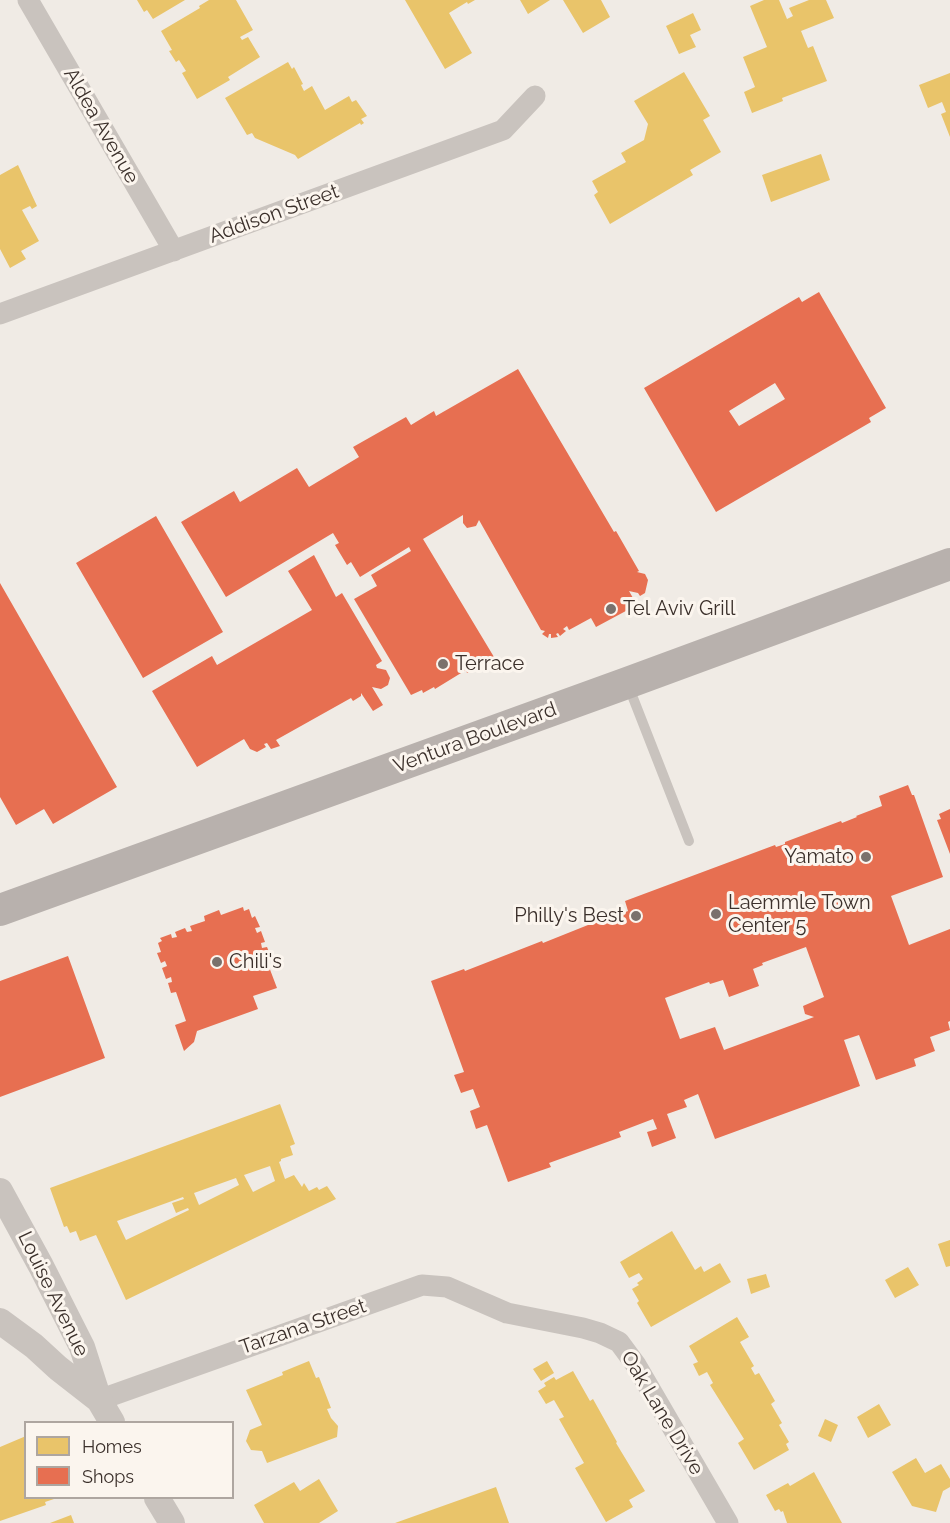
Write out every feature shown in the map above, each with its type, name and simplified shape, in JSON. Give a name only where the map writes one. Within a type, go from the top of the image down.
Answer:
[{"type":"main road","name":"Ventura Boulevard","points":[[0,910],[950,564]]},
{"type":"street","name":"Aldea Avenue","points":[[28,0],[174,251]]},
{"type":"street","name":"Addison Street","points":[[0,314],[503,130],[535,96]]},
{"type":"street","name":"Louise Avenue","points":[[0,1191],[82,1347],[99,1400],[111,1421]]},
{"type":"street","name":"Tarzana Street","points":[[99,1400],[422,1285],[447,1287],[507,1313]]},
{"type":"street","name":"Oak Lane Drive","points":[[507,1313],[583,1328],[619,1342],[636,1365],[728,1523]]},
{"type":"street","name":"Louise Avenue","points":[[0,1321],[99,1400]]},
{"type":"street","points":[[158,1499],[172,1523]]},
{"type":"lane","points":[[627,683],[689,841]]},
{"type":"building: Homes","points":[[137,0],[185,0],[153,19],[147,10],[144,12]]},
{"type":"building: Homes","points":[[209,0],[236,0],[253,30],[240,37],[242,40],[248,37],[260,57],[228,77],[230,80],[197,99],[182,73],[186,71],[169,51],[172,50],[161,31],[200,8],[199,6]]},
{"type":"building: Homes","points":[[405,0],[475,0],[449,13],[472,53],[445,69]]},
{"type":"building: Homes","points":[[520,0],[550,0],[528,14]]},
{"type":"building: Homes","points":[[563,0],[601,0],[610,17],[583,33]]},
{"type":"building: Homes","points":[[764,0],[779,0],[787,19],[793,16],[789,8],[809,0],[826,0],[834,18],[801,31],[808,48],[813,46],[827,81],[782,98],[783,101],[752,113],[744,92],[755,87],[743,57],[767,47],[750,6]]},
{"type":"building: Homes","points":[[693,13],[701,30],[690,35],[696,47],[679,54],[666,26]]},
{"type":"building: Homes","points":[[288,62],[292,69],[294,67],[304,91],[312,86],[325,110],[349,96],[352,102],[356,100],[367,116],[361,119],[364,123],[361,125],[360,123],[298,159],[295,155],[255,138],[252,133],[247,135],[225,98]]},
{"type":"building: Homes","points":[[684,72],[710,116],[703,120],[721,152],[690,170],[693,175],[610,224],[594,195],[598,192],[592,181],[626,162],[621,153],[644,140],[648,124],[634,101]]},
{"type":"building: Homes","points":[[950,73],[950,137],[941,114],[946,112],[942,102],[928,108],[919,85]]},
{"type":"building: Homes","points":[[821,154],[830,180],[771,202],[762,175]]},
{"type":"building: Homes","points":[[18,165],[37,206],[32,209],[30,206],[22,210],[39,241],[21,251],[26,259],[10,268],[0,249],[0,175]]},
{"type":"building: Homes","points":[[280,1104],[295,1144],[290,1146],[293,1155],[279,1162],[285,1179],[294,1175],[302,1187],[304,1183],[309,1191],[327,1186],[336,1199],[126,1300],[96,1235],[80,1241],[76,1231],[70,1233],[67,1226],[64,1227],[50,1188]],"holes":[[[270,1166],[275,1181],[253,1192],[244,1175]],[[236,1178],[239,1185],[199,1205],[194,1193]],[[183,1197],[184,1199],[172,1203],[176,1213],[188,1208],[189,1210],[126,1240],[117,1221]]]},
{"type":"building: Homes","points":[[672,1231],[695,1270],[701,1266],[704,1272],[720,1263],[731,1282],[651,1327],[632,1289],[643,1279],[639,1273],[629,1278],[620,1262]]},
{"type":"building: Homes","points":[[950,1240],[950,1266],[946,1267],[938,1244]]},
{"type":"building: Homes","points":[[908,1267],[919,1285],[895,1298],[885,1280]]},
{"type":"building: Homes","points":[[766,1274],[770,1287],[751,1294],[747,1279]]},
{"type":"building: Homes","points":[[737,1317],[749,1337],[740,1342],[754,1366],[751,1368],[755,1375],[759,1373],[775,1401],[771,1404],[782,1423],[779,1425],[789,1442],[786,1444],[789,1450],[754,1470],[738,1443],[744,1439],[710,1385],[713,1383],[707,1372],[699,1376],[693,1364],[698,1362],[689,1346]]},
{"type":"building: Homes","points":[[309,1361],[316,1378],[319,1377],[331,1408],[327,1409],[331,1418],[338,1426],[337,1437],[267,1463],[262,1451],[251,1450],[246,1441],[250,1430],[262,1425],[246,1390],[283,1375],[282,1372]]},
{"type":"building: Homes","points":[[547,1361],[554,1373],[541,1381],[533,1369]]},
{"type":"building: Homes","points":[[573,1371],[590,1401],[593,1399],[645,1491],[629,1500],[633,1507],[606,1522],[575,1468],[584,1463],[559,1419],[564,1417],[554,1400],[546,1404],[538,1391],[546,1386],[544,1383],[554,1377],[556,1380]]},
{"type":"building: Homes","points":[[879,1404],[891,1425],[868,1438],[857,1417]]},
{"type":"building: Homes","points":[[825,1419],[838,1425],[831,1442],[818,1436]]},
{"type":"building: Homes","points":[[24,1437],[24,1499],[54,1499],[45,1502],[46,1505],[0,1521],[0,1447]]},
{"type":"building: Homes","points":[[916,1458],[925,1473],[941,1464],[950,1479],[950,1487],[943,1491],[936,1512],[912,1506],[892,1472]]},
{"type":"building: Homes","points":[[814,1472],[842,1523],[787,1523],[783,1511],[779,1509],[775,1511],[766,1495],[788,1483],[790,1486]]},
{"type":"building: Homes","points":[[319,1479],[338,1511],[319,1523],[264,1523],[254,1505],[294,1482],[300,1491]]},
{"type":"building: Homes","points":[[496,1487],[509,1523],[395,1523]]},
{"type":"building: Homes","points":[[71,1515],[74,1523],[50,1523]]},
{"type":"building: Shops","points":[[819,292],[886,408],[869,418],[871,422],[716,512],[644,388],[799,297],[802,302]],"holes":[[[775,383],[785,399],[739,426],[729,411]]]},
{"type":"building: Shops","points":[[518,369],[614,532],[616,531],[639,571],[637,572],[645,574],[648,580],[645,593],[640,596],[638,593],[629,591],[637,605],[596,627],[591,618],[569,630],[567,626],[563,629],[566,631],[560,636],[556,634],[558,637],[551,638],[549,634],[548,638],[542,634],[545,631],[541,630],[479,520],[476,526],[467,528],[463,523],[463,515],[423,539],[494,657],[467,673],[466,670],[435,689],[434,687],[423,693],[422,690],[411,695],[354,599],[377,586],[371,575],[411,551],[409,547],[360,577],[351,562],[347,565],[335,545],[339,543],[333,533],[226,597],[181,522],[234,491],[240,502],[297,468],[309,487],[359,457],[353,447],[406,417],[411,425],[434,411],[436,416]]},
{"type":"building: Shops","points":[[156,516],[223,632],[143,678],[76,563]]},
{"type":"building: Shops","points":[[314,555],[336,597],[342,593],[382,661],[376,665],[377,668],[386,670],[390,678],[388,685],[381,689],[372,687],[383,705],[373,711],[361,693],[361,696],[353,701],[351,698],[276,740],[280,746],[271,749],[267,743],[264,744],[266,747],[257,752],[250,749],[244,739],[197,767],[152,691],[212,656],[217,665],[312,610],[288,571]]},
{"type":"building: Shops","points":[[0,583],[117,787],[53,824],[44,809],[16,825],[0,797]]},
{"type":"building: Shops","points":[[908,785],[914,795],[943,877],[891,896],[909,945],[950,929],[950,1021],[948,1022],[950,1030],[930,1037],[935,1051],[914,1059],[916,1066],[876,1080],[859,1035],[844,1040],[860,1086],[715,1139],[698,1094],[684,1100],[687,1107],[667,1114],[676,1138],[652,1147],[647,1132],[657,1129],[653,1119],[619,1132],[621,1137],[549,1163],[551,1167],[508,1182],[487,1125],[476,1129],[470,1111],[480,1107],[473,1089],[461,1093],[454,1075],[464,1072],[431,981],[464,969],[465,971],[542,941],[543,943],[613,915],[614,917],[628,911],[625,901],[857,817],[882,806],[879,796]],"holes":[[[806,947],[824,997],[803,1006],[805,1014],[814,1017],[724,1050],[715,1027],[680,1039],[665,998],[709,982],[710,984],[723,980],[729,997],[759,986],[753,969],[763,965],[762,963]]]},
{"type":"building: Shops","points":[[950,809],[950,854],[937,820],[941,819],[939,814]]},
{"type":"building: Shops","points":[[243,907],[244,911],[249,909],[252,918],[255,916],[260,927],[255,928],[257,933],[261,931],[265,942],[261,943],[262,948],[267,947],[271,957],[266,959],[277,988],[253,996],[258,1009],[197,1031],[194,1042],[184,1051],[175,1025],[186,1021],[176,992],[171,993],[168,983],[172,982],[171,977],[166,979],[162,968],[167,966],[165,961],[161,963],[157,953],[161,952],[158,943],[162,941],[160,938],[171,934],[172,938],[177,937],[175,932],[185,928],[187,932],[192,931],[190,926],[205,921],[204,916],[219,910],[221,915]]},
{"type":"building: Shops","points":[[68,956],[105,1058],[0,1097],[0,981]]},
{"type":"place","name":"Tel Aviv Grill","points":[[611,609]]},
{"type":"place","name":"Terrace","points":[[443,664]]},
{"type":"place","name":"Yamato","points":[[866,857]]},
{"type":"place","name":"Laemmle Town Center 5","points":[[716,914]]},
{"type":"place","name":"Philly's Best","points":[[636,916]]},
{"type":"place","name":"Chili's","points":[[217,962]]}]
